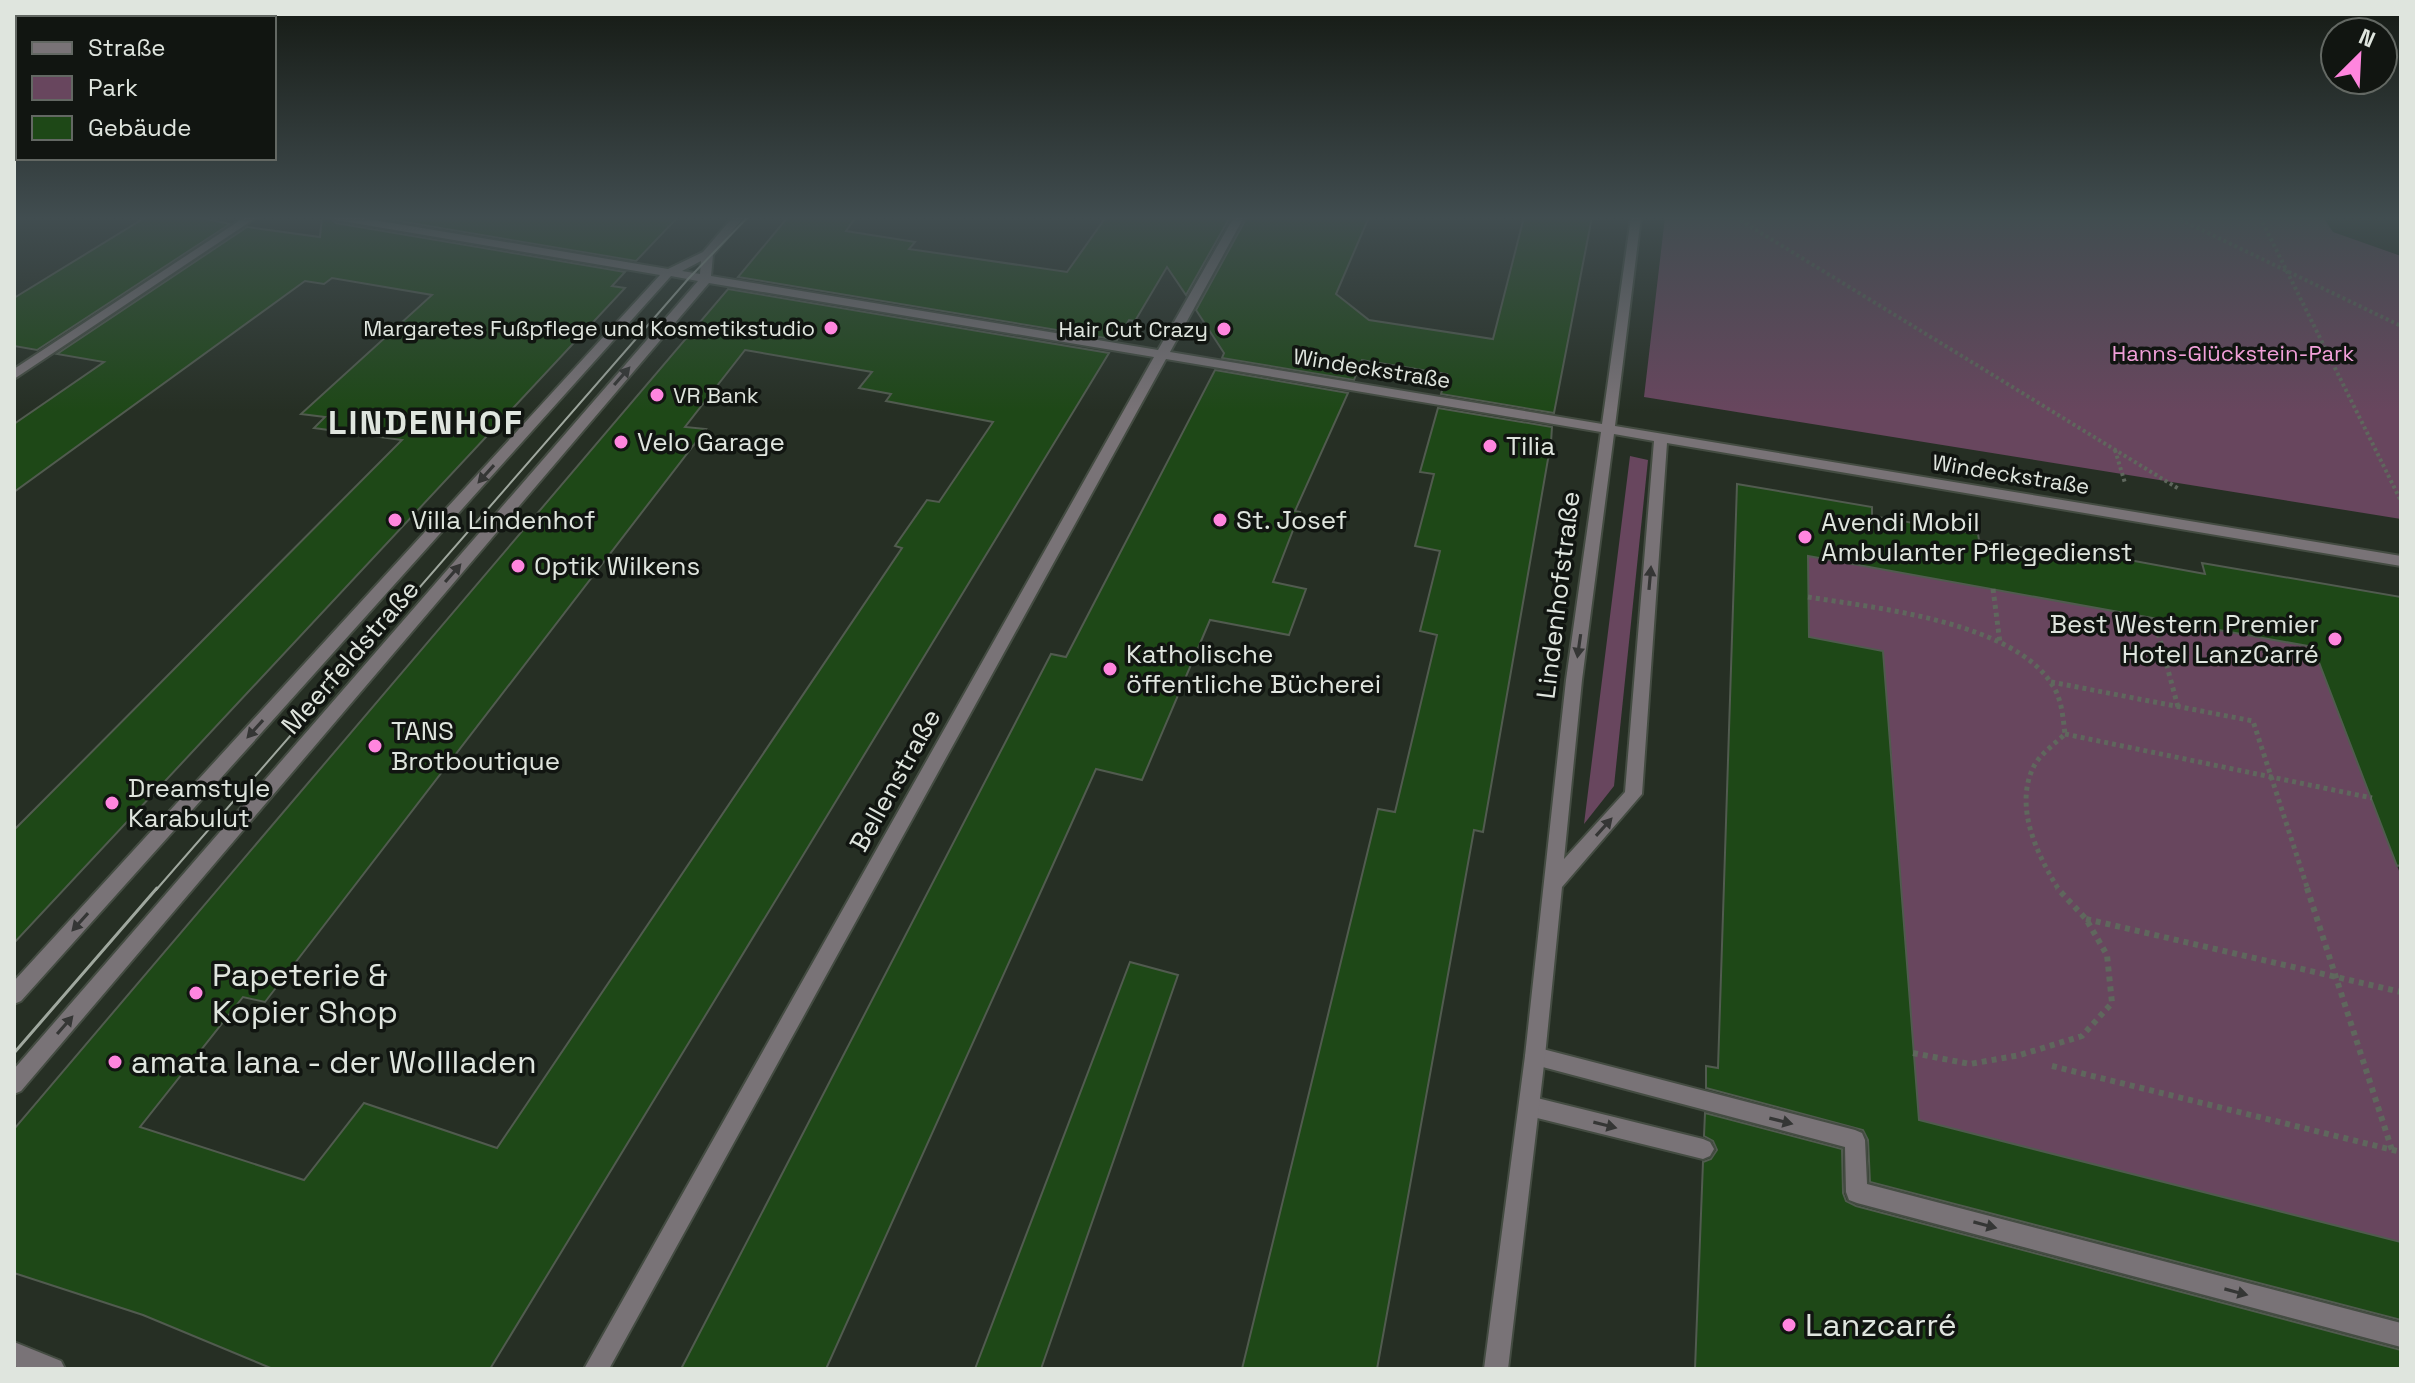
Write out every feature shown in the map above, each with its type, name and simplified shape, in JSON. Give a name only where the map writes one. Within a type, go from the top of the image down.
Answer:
[{"type":"street","points":[[14,375],[155,282]]},
{"type":"street","name":"Meerfeldstraße","points":[[14,995],[660,282]]},
{"type":"street","name":"Meerfeldstraße","points":[[14,1084],[704,282]]},
{"type":"street","name":"Windeckstraße","points":[[714,282],[2401,561]]},
{"type":"street","name":"Bellenstraße","points":[[596,1369],[1203,282]]},
{"type":"street","name":"Lindenhofstraße","points":[[1496,1369],[1606,430],[1627,282]]},
{"type":"street","points":[[1552,885],[1633,794],[1661,439]]},
{"type":"street","points":[[1535,1056],[1855,1140],[1857,1192],[2401,1335]]},
{"type":"street","points":[[1529,1106],[1703,1149]]},
{"type":"street","points":[[14,1354],[53,1369]]},
{"type":"path","points":[[1841,282],[2180,489]]},
{"type":"path","points":[[2292,282],[2401,501]]},
{"type":"path","points":[[2309,282],[2401,326]]},
{"type":"path","points":[[1993,589],[2000,643]]},
{"type":"path","points":[[1808,597],[1904,615],[1974,632],[2000,643],[2024,657],[2051,682],[2059,697],[2065,734]]},
{"type":"path","points":[[2154,618],[2178,707]]},
{"type":"path","points":[[2051,682],[2253,721],[2392,1150]]},
{"type":"path","points":[[2065,734],[2372,798]]},
{"type":"path","points":[[1913,1053],[1970,1064],[2020,1055],[2082,1036],[2112,1003],[2107,955],[2086,919],[2059,891],[2034,849],[2026,801],[2034,765],[2065,734]]},
{"type":"path","points":[[2086,919],[2401,992]]},
{"type":"path","points":[[2052,1066],[2401,1152]]},
{"type":"green space","name":"Hanns-Glückstein-Park","points":[[1657,282],[2401,282],[2401,519],[1644,397]]},
{"type":"green space","points":[[1630,456],[1648,460],[1614,786],[1584,824]]},
{"type":"green space","points":[[1808,556],[2313,647],[2401,876],[2401,1242],[1919,1120],[1891,750],[1838,738],[1809,637]]},
{"type":"building","points":[[41,282],[142,282],[37,350],[14,346],[14,298]]},
{"type":"building","points":[[165,282],[304,282],[14,492],[14,424],[104,362],[57,354]]},
{"type":"building","points":[[353,282],[616,282],[612,286],[625,288],[14,943],[14,830],[402,440],[314,428],[325,417],[301,414],[432,295]]},
{"type":"building","points":[[765,282],[1158,282],[1135,321],[1129,320],[1117,340]]},
{"type":"building","points":[[1177,282],[1194,282],[1186,295]]},
{"type":"building","points":[[1212,282],[1341,282],[1336,294],[1369,320],[1493,339],[1508,282],[1579,282],[1554,413],[1441,394],[1447,374],[1362,360],[1354,380],[1222,358],[1224,353],[1196,310]]},
{"type":"building","points":[[728,289],[1109,353],[490,1369],[273,1369],[143,1315],[14,1273],[14,1129]],"holes":[[[745,350],[872,372],[859,388],[891,394],[886,401],[993,422],[939,502],[927,500],[895,546],[902,548],[497,1148],[364,1103],[304,1180],[140,1127],[243,997],[265,1002],[706,429],[685,427]]]},
{"type":"building","points":[[1215,370],[1348,393],[1295,511],[1300,512],[1273,582],[1306,589],[1289,635],[1210,620],[1142,780],[1096,769],[826,1369],[681,1369],[1051,654],[1066,657]]},
{"type":"building","points":[[1438,408],[1552,427],[1483,832],[1474,830],[1377,1369],[1242,1369],[1378,809],[1395,812],[1437,635],[1420,631],[1440,551],[1415,546],[1434,474],[1420,472]]},
{"type":"building","points":[[1737,484],[1872,507],[1872,516],[1978,534],[1979,540],[2093,560],[2091,553],[2205,574],[2202,563],[2401,597],[2401,865],[2397,866],[2313,647],[1808,556],[1809,637],[1883,651],[1919,1120],[2401,1242],[2401,1320],[1870,1182],[1868,1140],[1863,1130],[1706,1088],[1706,1066],[1718,1068]]},
{"type":"building","points":[[1130,962],[1178,975],[1041,1369],[975,1369]]},
{"type":"building","points":[[1705,1113],[1842,1149],[1843,1193],[1846,1201],[1856,1206],[2401,1350],[2401,1369],[1695,1369],[1703,1162],[1711,1159],[1717,1150],[1713,1141],[1704,1136]]},
{"type":"tram line","points":[[156,890],[686,282]]},
{"type":"tram line","points":[[14,1053],[157,888]]},
{"type":"place","name":"Margaretes Fußpflege und Kosmetikstudio","points":[[831,328]]},
{"type":"place","name":"Hair Cut Crazy","points":[[1224,329]]},
{"type":"place","name":"VR Bank","points":[[657,395]]},
{"type":"place","name":"Velo Garage","points":[[621,442]]},
{"type":"place","name":"Tilia","points":[[1490,446]]},
{"type":"place","name":"Villa Lindenhof","points":[[395,520]]},
{"type":"place","name":"St. Josef","points":[[1220,520]]},
{"type":"place","name":"Avendi Mobil Ambulanter Pflegedienst","points":[[1805,537]]},
{"type":"place","name":"Optik Wilkens","points":[[518,566]]},
{"type":"place","name":"Best Western Premier Hotel LanzCarré","points":[[2335,639]]},
{"type":"place","name":"Katholische öffentliche Bücherei","points":[[1110,669]]},
{"type":"place","name":"TANS Brotboutique","points":[[375,746]]},
{"type":"place","name":"Dreamstyle Karabulut","points":[[112,803]]},
{"type":"place","name":"Papeterie & Kopier Shop","points":[[196,993]]},
{"type":"place","name":"amata lana - der Wollladen","points":[[115,1062]]},
{"type":"place","name":"Lanzcarré","points":[[1789,1325]]},
{"type":"district","name":"LINDENHOF","points":[[426,422]]}]
